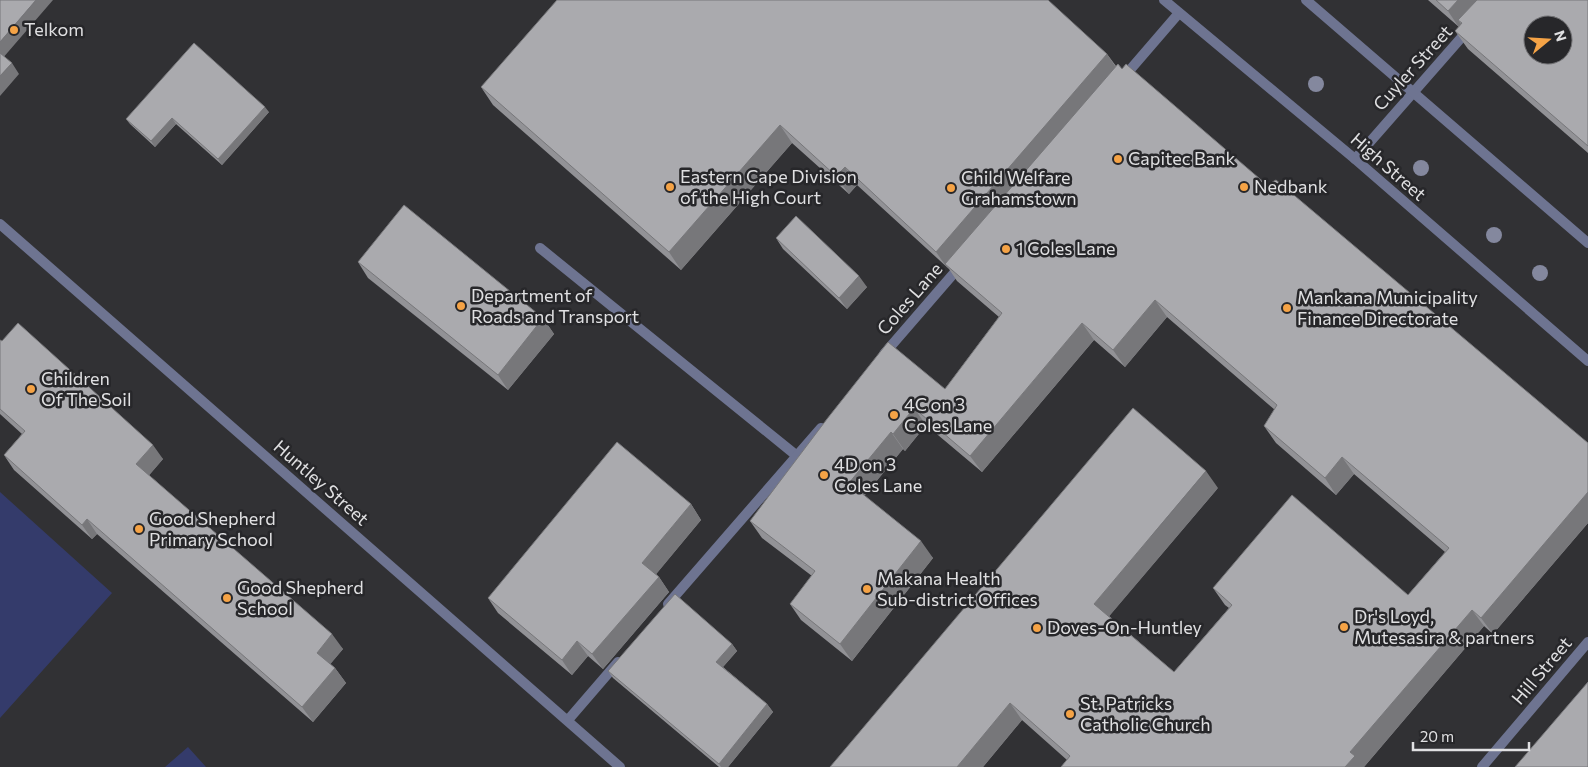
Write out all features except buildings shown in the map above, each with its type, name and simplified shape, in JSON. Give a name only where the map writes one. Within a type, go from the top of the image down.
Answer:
[{"type":"street","name":"High Street","points":[[1164,0],[1355,159],[1588,361]]},
{"type":"street","points":[[1306,0],[1588,243]]},
{"type":"street","points":[[1114,88],[1179,13]]},
{"type":"street","name":"Cuyler Street","points":[[1355,159],[1412,92],[1477,21]]},
{"type":"street","name":"Huntley Street","points":[[0,224],[620,767]]},
{"type":"street","points":[[540,248],[797,456]]},
{"type":"street","name":"Coles Lane","points":[[874,366],[965,261]]},
{"type":"street","points":[[659,614],[829,418]]},
{"type":"street","name":"Hill Street","points":[[1482,767],[1588,642]]},
{"type":"street","points":[[568,720],[627,652]]},
{"type":"shaded area","points":[[0,492],[112,593],[0,718]]},
{"type":"shaded area","points":[[188,747],[206,767],[165,767]]},
{"type":"place","name":"Telkom","points":[[14,30]]},
{"type":"place","name":"Capitec Bank","points":[[1118,159]]},
{"type":"place","name":"Eastern Cape Division of the High Court","points":[[670,187]]},
{"type":"place","name":"Nedbank","points":[[1244,187]]},
{"type":"place","name":"Child Welfare Grahamstown","points":[[951,188]]},
{"type":"place","name":"1 Coles Lane","points":[[1006,249]]},
{"type":"place","name":"Department of Roads and Transport","points":[[461,306]]},
{"type":"place","name":"Mankana Municipality Finance Directorate","points":[[1287,308]]},
{"type":"place","name":"Children Of The Soil","points":[[31,389]]},
{"type":"place","name":"4C on 3 Coles Lane","points":[[894,415]]},
{"type":"place","name":"4D on 3 Coles Lane","points":[[824,475]]},
{"type":"place","name":"Good Shepherd Primary School","points":[[139,529]]},
{"type":"place","name":"Makana Health Sub-district Offices","points":[[867,589]]},
{"type":"place","name":"Good Shepherd School","points":[[227,598]]},
{"type":"place","name":"Dr's Loyd, Mutesasira & partners","points":[[1344,627]]},
{"type":"place","name":"Doves-On-Huntley","points":[[1037,628]]},
{"type":"place","name":"St. Patricks Catholic Church","points":[[1070,714]]}]
